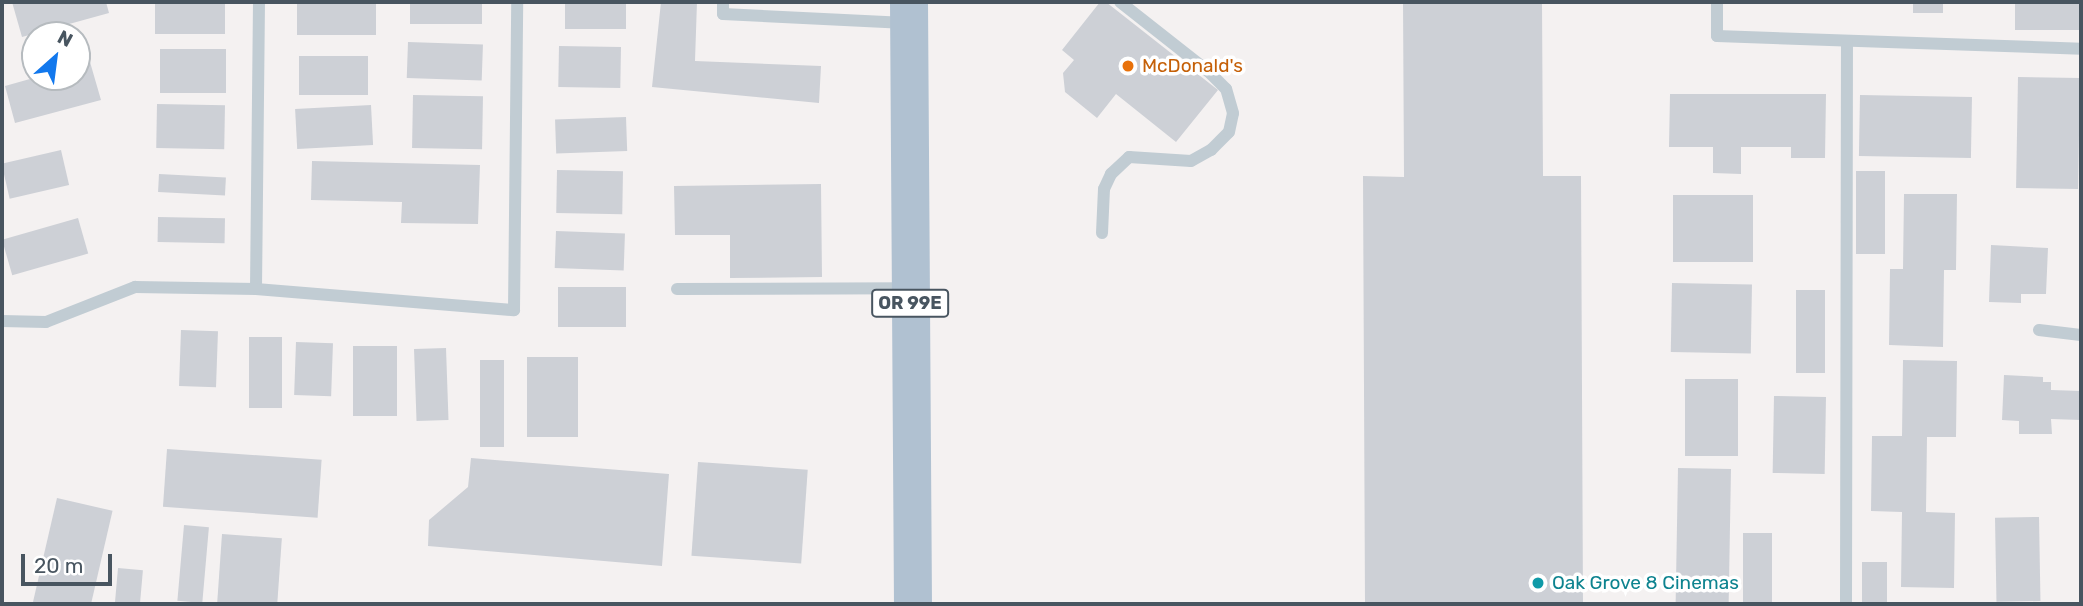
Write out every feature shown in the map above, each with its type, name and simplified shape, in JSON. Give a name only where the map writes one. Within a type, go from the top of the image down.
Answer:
[{"type":"main road","name":"OR 99E","points":[[909,13],[912,604]]},
{"type":"lane","points":[[256,289],[259,2]]},
{"type":"lane","points":[[2,321],[46,322],[135,287],[256,289],[514,310],[517,2]]},
{"type":"lane","points":[[723,2],[723,13],[909,13]]},
{"type":"lane","points":[[1102,233],[1104,190],[1111,174],[1129,157],[1192,161],[1211,150],[1229,132],[1233,113],[1226,89],[1209,72],[1120,2]]},
{"type":"lane","points":[[1717,2],[1717,36],[2081,49]]},
{"type":"lane","points":[[1846,604],[1847,40]]},
{"type":"lane","points":[[677,289],[911,288]]},
{"type":"lane","points":[[2039,330],[2081,335]]},
{"type":"building","points":[[12,2],[106,2],[109,13],[80,21],[21,21],[21,34]]},
{"type":"building","points":[[155,2],[225,2],[225,34],[155,34]]},
{"type":"building","points":[[297,2],[376,2],[376,35],[297,35]]},
{"type":"building","points":[[410,2],[482,2],[482,24],[410,24]]},
{"type":"building","points":[[565,2],[626,2],[626,29],[565,29]]},
{"type":"building","points":[[661,2],[697,2],[695,61],[821,66],[819,103],[652,87]]},
{"type":"building","name":"McDonald's","points":[[1100,2],[1106,2],[1218,90],[1176,142],[1116,94],[1097,118],[1065,92],[1063,73],[1074,60],[1062,50]]},
{"type":"building","points":[[1403,2],[1542,2],[1543,176],[1581,176],[1583,604],[1365,604],[1363,176],[1404,177]]},
{"type":"building","points":[[1913,2],[1943,2],[1943,13],[1913,13]]},
{"type":"building","points":[[2015,2],[2081,2],[2081,30],[2015,30]]},
{"type":"building","points":[[408,42],[483,45],[482,81],[407,78]]},
{"type":"building","points":[[559,46],[621,47],[620,88],[558,87]]},
{"type":"building","points":[[160,49],[226,49],[226,93],[160,93]]},
{"type":"building","points":[[299,56],[368,56],[368,95],[299,95]]},
{"type":"building","points":[[91,65],[101,100],[15,123],[5,86],[21,82],[21,91],[91,91]]},
{"type":"building","points":[[2018,77],[2080,78],[2078,189],[2016,188]]},
{"type":"building","points":[[1670,94],[1826,94],[1825,158],[1791,158],[1791,147],[1741,147],[1741,174],[1713,173],[1713,147],[1669,147]]},
{"type":"building","points":[[413,95],[483,96],[482,149],[412,148]]},
{"type":"building","points":[[1860,95],[1972,97],[1971,158],[1859,156]]},
{"type":"building","points":[[157,104],[225,105],[224,149],[156,148]]},
{"type":"building","points":[[371,105],[373,145],[297,149],[295,109]]},
{"type":"building","points":[[626,117],[627,151],[556,153],[555,119]]},
{"type":"building","points":[[61,150],[69,185],[10,199],[2,164]]},
{"type":"building","points":[[312,161],[480,165],[478,224],[401,223],[402,202],[311,200]]},
{"type":"building","points":[[557,170],[623,171],[622,214],[556,213]]},
{"type":"building","points":[[1856,171],[1885,171],[1885,254],[1856,254]]},
{"type":"building","points":[[159,174],[226,178],[225,195],[158,192]]},
{"type":"building","points":[[821,184],[822,277],[730,278],[730,235],[675,235],[674,186]]},
{"type":"building","points":[[1904,194],[1957,194],[1956,270],[1944,270],[1943,347],[1889,345],[1890,269],[1903,269]]},
{"type":"building","points":[[1673,195],[1753,195],[1753,262],[1673,262]]},
{"type":"building","points":[[158,217],[225,218],[225,243],[158,242]]},
{"type":"building","points":[[78,218],[88,254],[12,275],[2,240]]},
{"type":"building","points":[[556,231],[625,233],[624,270],[555,268]]},
{"type":"building","points":[[1991,245],[2048,248],[2046,294],[2021,294],[2021,303],[1989,302]]},
{"type":"building","points":[[1672,283],[1752,284],[1751,353],[1671,352]]},
{"type":"building","points":[[558,287],[626,287],[626,327],[558,327]]},
{"type":"building","points":[[1796,290],[1825,290],[1825,373],[1796,373]]},
{"type":"building","points":[[181,330],[218,331],[216,387],[179,386]]},
{"type":"building","points":[[249,337],[282,337],[282,408],[249,408]]},
{"type":"building","points":[[296,342],[333,343],[331,396],[294,395]]},
{"type":"building","points":[[353,346],[397,346],[397,416],[353,416]]},
{"type":"building","points":[[446,348],[449,420],[417,421],[414,349]]},
{"type":"building","points":[[527,357],[578,357],[578,437],[527,437]]},
{"type":"building","points":[[480,360],[504,360],[504,447],[480,447]]},
{"type":"building","points":[[1903,360],[1957,361],[1956,437],[1927,437],[1926,512],[1955,513],[1954,588],[1901,587],[1902,512],[1871,511],[1872,436],[1902,436]]},
{"type":"building","points":[[2004,375],[2043,377],[2043,382],[2051,382],[2051,390],[2081,391],[2081,420],[2051,419],[2052,434],[2019,434],[2019,421],[2002,420]]},
{"type":"building","points":[[1685,379],[1738,379],[1738,456],[1685,456]]},
{"type":"building","points":[[1774,396],[1826,397],[1825,474],[1773,473]]},
{"type":"building","points":[[167,449],[322,460],[318,518],[163,507]]},
{"type":"building","points":[[471,458],[669,474],[662,566],[428,546],[429,520],[468,487]]},
{"type":"building","points":[[698,462],[808,470],[801,563],[691,556]]},
{"type":"building","points":[[1678,468],[1731,469],[1729,604],[1676,604]]},
{"type":"building","points":[[57,498],[113,511],[91,604],[33,604]]},
{"type":"building","points":[[2039,517],[2040,601],[1996,602],[1995,518]]},
{"type":"building","points":[[184,525],[209,527],[202,603],[177,601]]},
{"type":"building","points":[[1743,533],[1772,533],[1772,604],[1743,604]]},
{"type":"building","points":[[222,534],[282,538],[277,604],[217,604]]},
{"type":"building","points":[[1862,562],[1887,562],[1887,604],[1862,604]]},
{"type":"building","points":[[118,568],[143,570],[140,604],[115,604]]},
{"type":"place","name":"McDonald's","points":[[1128,66]]},
{"type":"place","name":"Oak Grove 8 Cinemas","points":[[1538,583]]}]
